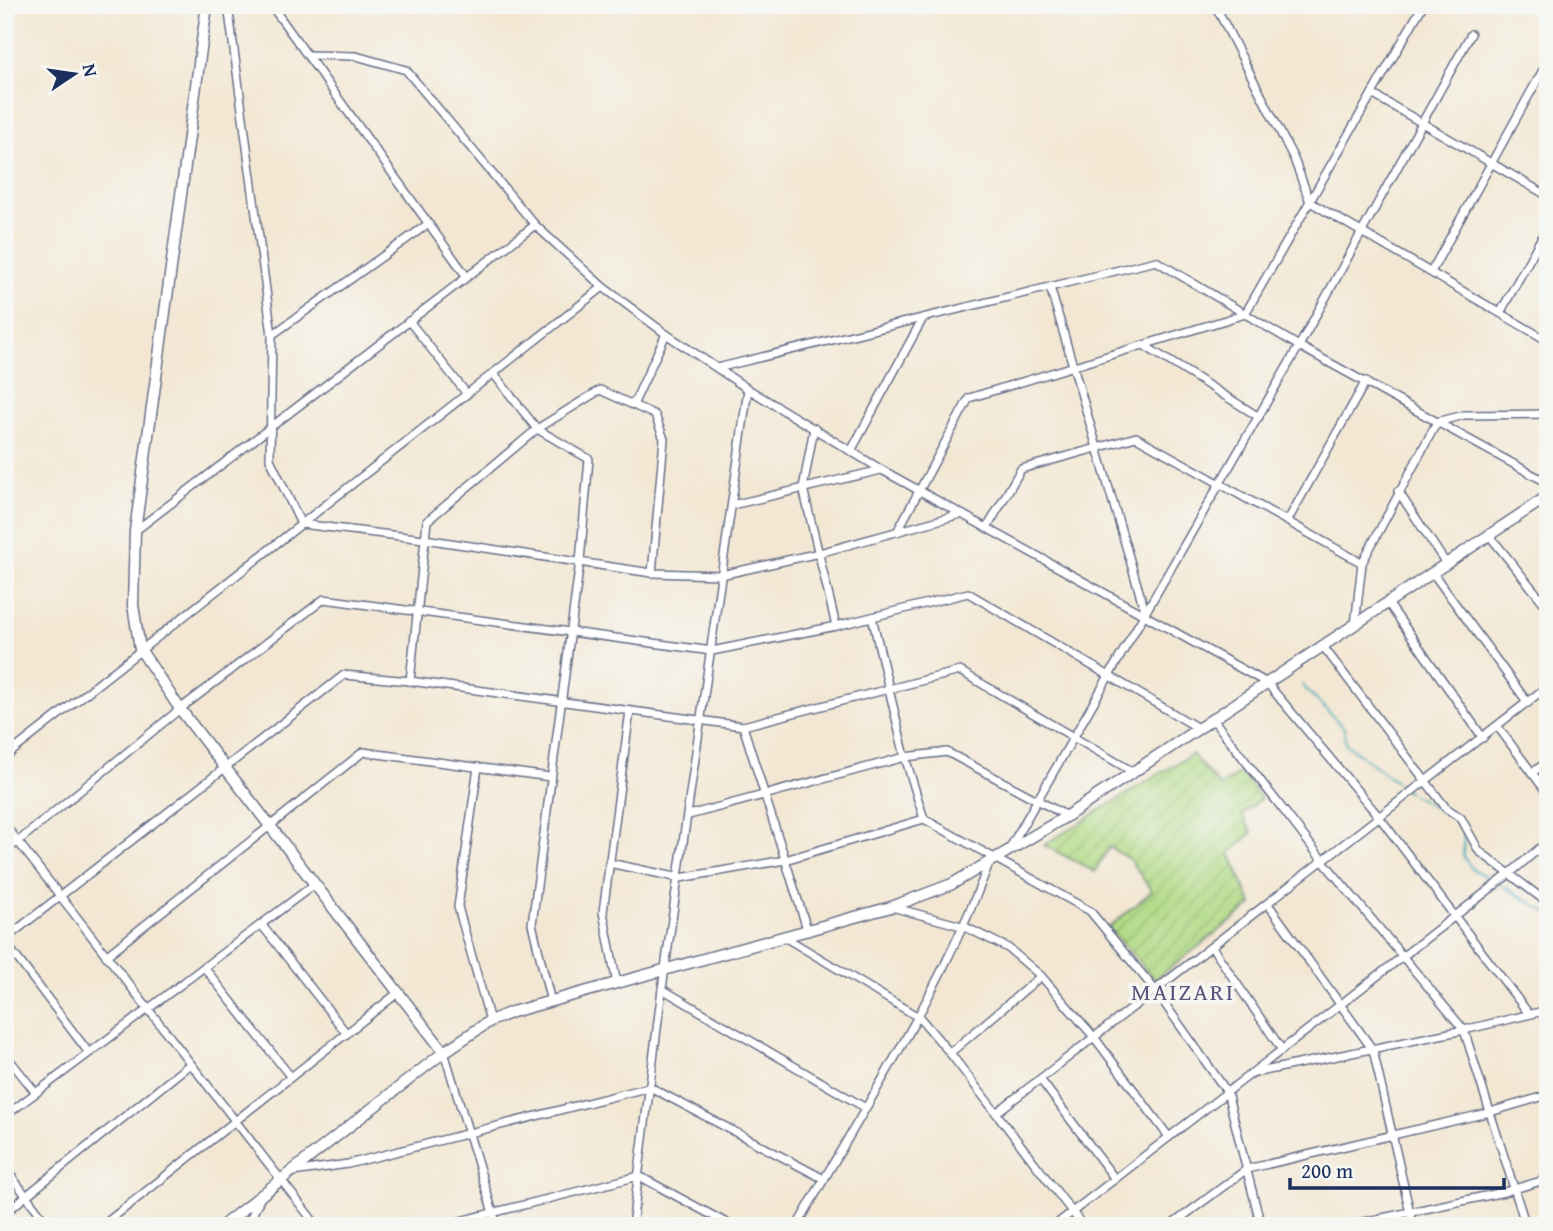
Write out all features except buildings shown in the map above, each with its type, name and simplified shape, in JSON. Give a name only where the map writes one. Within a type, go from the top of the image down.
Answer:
[{"type":"main road","points":[[207,5],[135,531],[133,604],[140,649],[180,709],[444,1052]]},
{"type":"main road","points":[[222,1226],[444,1052],[490,1021],[891,907],[951,884],[997,859],[1135,773],[1212,718],[1548,496]]},
{"type":"street","points":[[228,5],[272,335],[270,459],[301,524]]},
{"type":"street","points":[[271,5],[467,277]]},
{"type":"street","points":[[1215,5],[1294,159],[1310,202],[1548,341]]},
{"type":"street","points":[[897,532],[969,398],[1245,314],[1422,7]]},
{"type":"street","points":[[797,1226],[864,1107],[920,1018],[997,859],[1040,799],[1146,615],[1299,346],[1471,34]]},
{"type":"street","points":[[307,55],[356,56],[406,70],[535,225],[603,287],[666,334],[748,389],[882,470],[1267,683],[1380,818],[1530,1014]]},
{"type":"street","points":[[1431,272],[1548,61]]},
{"type":"street","points":[[1372,94],[1548,196]]},
{"type":"street","points":[[272,335],[428,224]]},
{"type":"street","points":[[135,531],[535,225]]},
{"type":"street","points":[[1500,313],[1548,226]]},
{"type":"street","points":[[718,368],[1156,261],[1299,346],[1548,482]]},
{"type":"street","points":[[5,757],[603,287]]},
{"type":"street","points":[[1050,287],[1146,615]]},
{"type":"street","points":[[851,451],[923,318]]},
{"type":"street","points":[[409,321],[467,394]]},
{"type":"street","points":[[634,403],[666,334]]},
{"type":"street","points":[[1145,346],[1259,416]]},
{"type":"street","points":[[493,373],[537,429],[589,458],[580,561],[532,924],[551,1002]]},
{"type":"street","points":[[1288,520],[1366,381]]},
{"type":"street","points":[[632,1226],[662,989],[748,389]]},
{"type":"street","points":[[410,681],[427,521],[537,429],[600,390],[634,403],[655,415],[664,439],[652,573]]},
{"type":"street","points":[[1354,625],[1362,562],[1437,422],[1464,415],[1548,414]]},
{"type":"street","points":[[814,428],[803,488],[836,626]]},
{"type":"street","points":[[987,528],[1021,469],[1136,437],[1362,562]]},
{"type":"street","points":[[732,505],[882,470]]},
{"type":"street","points":[[1398,491],[1445,562]]},
{"type":"street","points":[[301,524],[424,539],[652,573],[721,575],[819,553],[962,514]]},
{"type":"street","points":[[1489,535],[1548,608]]},
{"type":"street","points":[[1432,572],[1528,703]]},
{"type":"street","points":[[5,852],[180,709],[324,599],[419,610],[569,634],[712,651],[836,626],[968,593],[1198,728]]},
{"type":"street","points":[[1388,603],[1483,738]]},
{"type":"street","points":[[872,617],[905,757],[925,819],[1090,911],[1155,990],[1227,1092],[1261,1226]]},
{"type":"street","points":[[1322,645],[1446,808],[1461,818],[1479,851],[1548,903]]},
{"type":"street","points":[[89,1053],[5,940],[344,675],[702,718],[743,726],[960,671],[1135,773]]},
{"type":"street","points":[[996,1113],[1548,686]]},
{"type":"street","points":[[617,984],[603,912],[631,711]]},
{"type":"street","points":[[1212,718],[1323,861],[1464,1030],[1526,1226]]},
{"type":"street","points":[[743,726],[807,932]]},
{"type":"street","points":[[1498,727],[1548,794]]},
{"type":"street","points":[[106,956],[363,752],[550,777]]},
{"type":"street","points":[[688,815],[905,757],[947,752],[1040,799],[1067,816]]},
{"type":"street","points":[[1532,773],[1548,761]]},
{"type":"street","points":[[478,767],[458,907],[490,1021]]},
{"type":"street","points":[[610,863],[680,878],[785,860],[925,819]]},
{"type":"street","points":[[5,825],[280,1182],[317,1226]]},
{"type":"street","points":[[1054,1226],[1456,916],[1548,841]]},
{"type":"street","points":[[5,1116],[315,884]]},
{"type":"street","points":[[1268,904],[1342,1003],[1373,1050],[1413,1226]]},
{"type":"street","points":[[891,907],[965,927],[1008,947],[1041,976],[1094,1037],[1169,1137]]},
{"type":"street","points":[[261,924],[347,1034]]},
{"type":"street","points":[[786,938],[920,1018],[1083,1226]]},
{"type":"street","points":[[1212,947],[1282,1050]]},
{"type":"street","points":[[205,967],[290,1076]]},
{"type":"street","points":[[950,1053],[1041,976]]},
{"type":"street","points":[[662,989],[864,1107]]},
{"type":"street","points":[[102,1226],[399,992]]},
{"type":"street","points":[[1251,1074],[1373,1050],[1548,1010]]},
{"type":"street","points":[[444,1052],[497,1226]]},
{"type":"street","points":[[5,1054],[36,1093]]},
{"type":"street","points":[[5,1213],[190,1064]]},
{"type":"street","points":[[1040,1079],[1115,1179]]},
{"type":"street","points":[[293,1172],[348,1164],[650,1087],[824,1179]]},
{"type":"street","points":[[1170,1226],[1181,1222],[1247,1169],[1489,1112],[1548,1095]]},
{"type":"street","points":[[5,1168],[49,1226]]},
{"type":"street","points":[[440,1226],[639,1176],[732,1226]]},
{"type":"street","points":[[1345,1226],[1548,1180]]},
{"type":"street","points":[[247,1226],[262,1196]]},
{"type":"green space","points":[[1192,754],[1219,786],[1241,772],[1261,798],[1242,814],[1252,833],[1230,853],[1252,905],[1155,980],[1108,928],[1152,891],[1130,860],[1109,847],[1095,872],[1044,845]]},
{"type":"waterway","points":[[1302,685],[1344,728],[1346,744],[1409,792]]},
{"type":"waterway","points":[[1413,795],[1456,820],[1464,833],[1463,856],[1472,869],[1496,882]]},
{"type":"waterway","points":[[1501,885],[1548,913]]},
{"type":"district","name":"MAIZARI","points":[[1183,992]]}]
